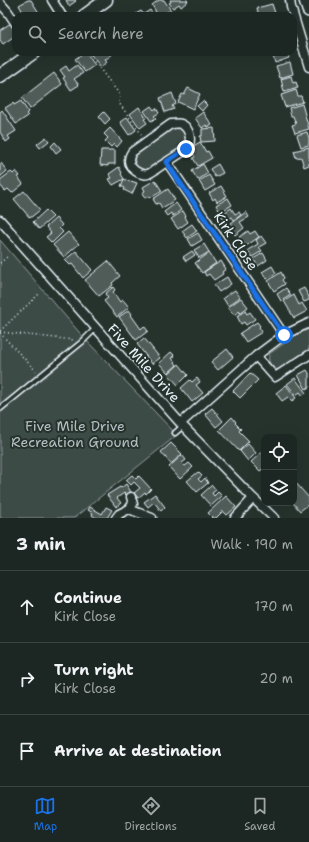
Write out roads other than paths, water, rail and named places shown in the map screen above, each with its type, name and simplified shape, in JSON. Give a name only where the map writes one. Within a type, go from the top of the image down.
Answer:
[{"type":"highway","points":[[306,0],[309,10]]},
{"type":"main road","points":[[90,12],[106,0]]},
{"type":"main road","points":[[0,76],[28,56]]},
{"type":"street","points":[[52,0],[60,12]]},
{"type":"street","points":[[290,0],[292,12]]},
{"type":"street","points":[[1,8],[8,12],[12,18]]},
{"type":"street","points":[[297,27],[309,67]]},
{"type":"street","points":[[171,124],[182,124],[190,137],[189,144],[186,149],[166,162],[148,174],[137,173],[129,162],[132,152],[147,141],[171,124]]},
{"type":"street","name":"Kirk Close","points":[[166,162],[284,335]]},
{"type":"street","name":"Five Mile Drive","points":[[0,220],[182,424],[274,518]]},
{"type":"street","points":[[182,424],[256,356],[284,335],[309,323]]},
{"type":"street","points":[[256,356],[273,380],[309,355]]},
{"type":"street","points":[[116,518],[119,514],[129,509],[133,504],[131,497]]},
{"type":"street","points":[[235,518],[253,498]]},
{"type":"street","points":[[129,509],[152,518]]},
{"type":"lane","points":[[0,409],[82,342],[96,328]]},
{"type":"lane","points":[[175,433],[182,424]]},
{"type":"park label","name":"Five Mile Drive Recreation Ground","points":[[75,434]]}]
